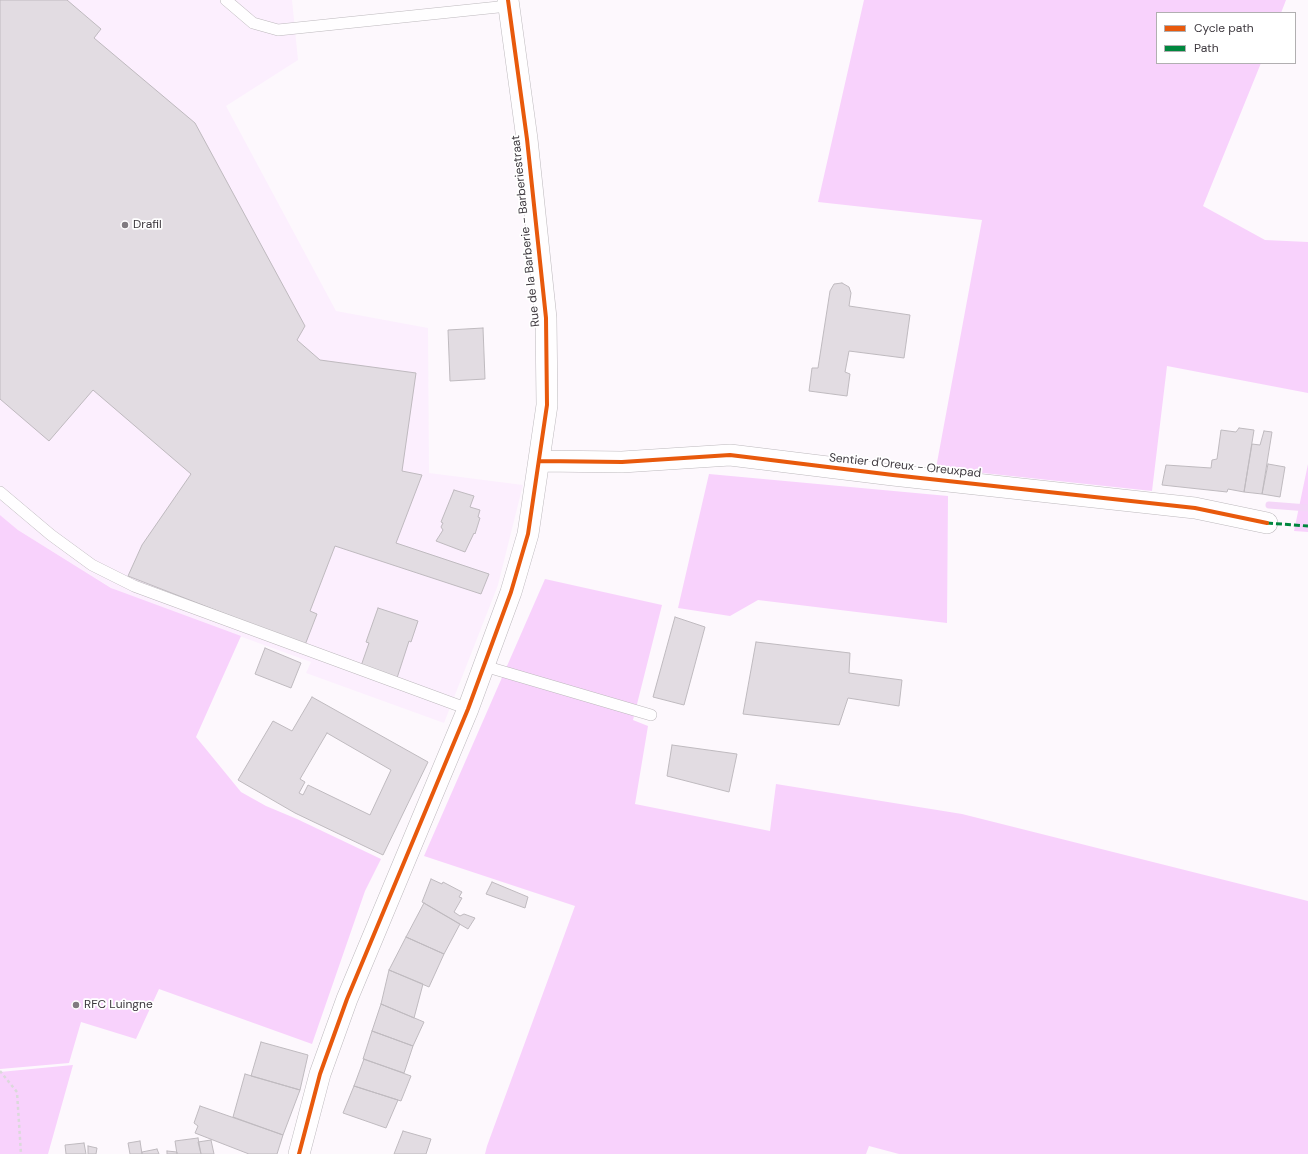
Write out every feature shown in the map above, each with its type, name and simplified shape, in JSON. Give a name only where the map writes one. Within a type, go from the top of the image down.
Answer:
[{"type":"street","name":"Rue de la Barberie - Barberiestraat","points":[[299,1154],[320,1074],[347,999],[468,709],[511,592],[528,534],[547,405],[546,318],[527,139],[508,3]]},
{"type":"street","name":"Sentier d'Oreux - Oreuxpad","points":[[540,460],[622,462],[730,456],[1195,508],[1267,523]]},
{"type":"lane","points":[[226,0],[253,23],[278,30],[508,3]]},
{"type":"lane","points":[[0,492],[51,536],[92,564],[134,586],[468,709]]},
{"type":"lane","points":[[484,666],[651,715]]},
{"type":"path","points":[[0,1071],[17,1092],[20,1154]]},
{"type":"shaded area","name":"Drafil","points":[[0,0],[292,0],[298,60],[226,106],[336,311],[428,328],[429,473],[523,485],[498,585],[444,723],[306,673],[311,662],[118,592],[18,530],[0,515]]},
{"type":"shaded area","points":[[864,0],[1286,0],[1281,12],[1156,12],[1156,64],[1261,64],[1203,206],[1265,240],[1308,242],[1308,393],[1167,366],[1152,491],[936,468],[982,220],[818,202]]},
{"type":"shaded area","points":[[1308,464],[1308,532],[1294,531]]},
{"type":"shaded area","points":[[709,474],[948,496],[947,623],[758,600],[730,616],[678,608]]},
{"type":"shaded area","points":[[0,515],[18,530],[111,588],[241,636],[196,737],[241,792],[266,806],[381,859],[365,891],[312,1044],[159,989],[136,1039],[81,1022],[69,1063],[0,1069]]},
{"type":"shaded area","points":[[545,579],[662,605],[633,720],[648,726],[635,804],[770,831],[776,784],[962,814],[1308,901],[1308,1154],[899,1154],[869,1146],[866,1154],[485,1154],[575,906],[424,856]]},
{"type":"shaded area","points":[[73,1065],[48,1154],[0,1154],[0,1072]]},
{"type":"building","name":"Drafil","points":[[0,0],[67,0],[101,29],[94,38],[195,123],[305,326],[297,340],[320,360],[416,373],[402,471],[422,475],[396,543],[489,574],[481,594],[335,546],[310,611],[317,614],[305,645],[128,576],[142,545],[191,474],[93,390],[49,441],[0,399]]},
{"type":"building","points":[[842,283],[849,287],[851,293],[849,306],[910,315],[904,358],[849,351],[845,372],[850,374],[847,396],[809,391],[812,368],[818,368],[830,291],[834,284]]},
{"type":"building","points":[[483,328],[485,379],[450,381],[448,330]]},
{"type":"building","points":[[1239,428],[1254,430],[1244,492],[1228,489],[1227,492],[1162,485],[1166,465],[1211,468],[1212,460],[1217,459],[1221,430],[1236,432]]},
{"type":"building","points":[[1264,431],[1272,432],[1262,494],[1244,492],[1252,444],[1260,445]]},
{"type":"building","points":[[1268,464],[1285,467],[1280,497],[1262,494]]},
{"type":"building","points":[[454,490],[474,496],[470,507],[480,510],[478,517],[480,518],[475,534],[474,533],[465,552],[436,541],[443,530],[441,527],[443,523],[441,522]]},
{"type":"building","points":[[378,608],[418,621],[411,642],[409,641],[397,678],[361,666],[369,643],[366,642]]},
{"type":"building","points":[[675,617],[705,627],[684,705],[653,697]]},
{"type":"building","points":[[756,642],[850,653],[849,673],[902,680],[899,706],[848,698],[839,725],[743,714]]},
{"type":"building","points":[[265,648],[301,663],[291,688],[255,674]]},
{"type":"building","points":[[312,697],[428,762],[383,855],[295,813],[238,780],[273,721],[292,731]],"holes":[[[327,733],[391,770],[370,815],[308,785],[303,795],[299,793],[305,782],[300,779]]]},
{"type":"building","points":[[672,745],[737,754],[729,792],[667,776]]},
{"type":"building","points":[[431,879],[442,884],[443,882],[462,892],[459,897],[462,898],[454,912],[460,916],[464,914],[475,918],[468,929],[422,902]]},
{"type":"building","points":[[492,882],[528,897],[525,908],[486,894]]},
{"type":"building","points":[[424,903],[460,924],[444,954],[406,937]]},
{"type":"building","points":[[406,937],[444,954],[429,987],[389,970]]},
{"type":"building","points":[[389,970],[423,984],[414,1018],[381,1004]]},
{"type":"building","points":[[381,1004],[424,1022],[413,1046],[372,1031]]},
{"type":"building","points":[[372,1031],[413,1046],[404,1073],[363,1059]]},
{"type":"building","points":[[261,1042],[308,1055],[300,1090],[251,1076]]},
{"type":"building","points":[[364,1059],[411,1076],[401,1101],[354,1086]]},
{"type":"building","points":[[245,1074],[300,1090],[283,1135],[233,1117]]},
{"type":"building","points":[[354,1086],[398,1100],[386,1128],[343,1113]]},
{"type":"building","points":[[200,1106],[283,1135],[277,1154],[249,1154],[195,1133],[198,1126],[194,1123]]},
{"type":"building","points":[[403,1131],[431,1139],[426,1154],[394,1154]]},
{"type":"building","points":[[198,1138],[201,1154],[177,1154],[175,1141]]},
{"type":"building","points":[[211,1140],[214,1154],[201,1154],[198,1142]]},
{"type":"building","points":[[140,1141],[142,1154],[130,1154],[128,1143]]},
{"type":"building","points":[[84,1143],[86,1154],[66,1154],[65,1145]]},
{"type":"building","points":[[88,1146],[97,1148],[96,1154],[88,1154]]},
{"type":"building","points":[[157,1149],[159,1154],[142,1154],[142,1152]]},
{"type":"building","points":[[167,1151],[177,1152],[177,1154],[167,1154]]},
{"type":"waterway","points":[[1269,505],[1308,508]]},
{"type":"marked path","points":[[1267,523],[1308,526]]},
{"type":"cycle path","points":[[299,1154],[320,1074],[347,999],[468,709],[511,592],[528,534],[547,405],[546,318],[527,139],[508,0]]},
{"type":"cycle path","points":[[540,461],[622,462],[730,455],[893,475],[1195,508],[1267,523]]},
{"type":"place","name":"Drafil","points":[[125,225]]},
{"type":"place","name":"RFC Luingne","points":[[76,1005]]}]
